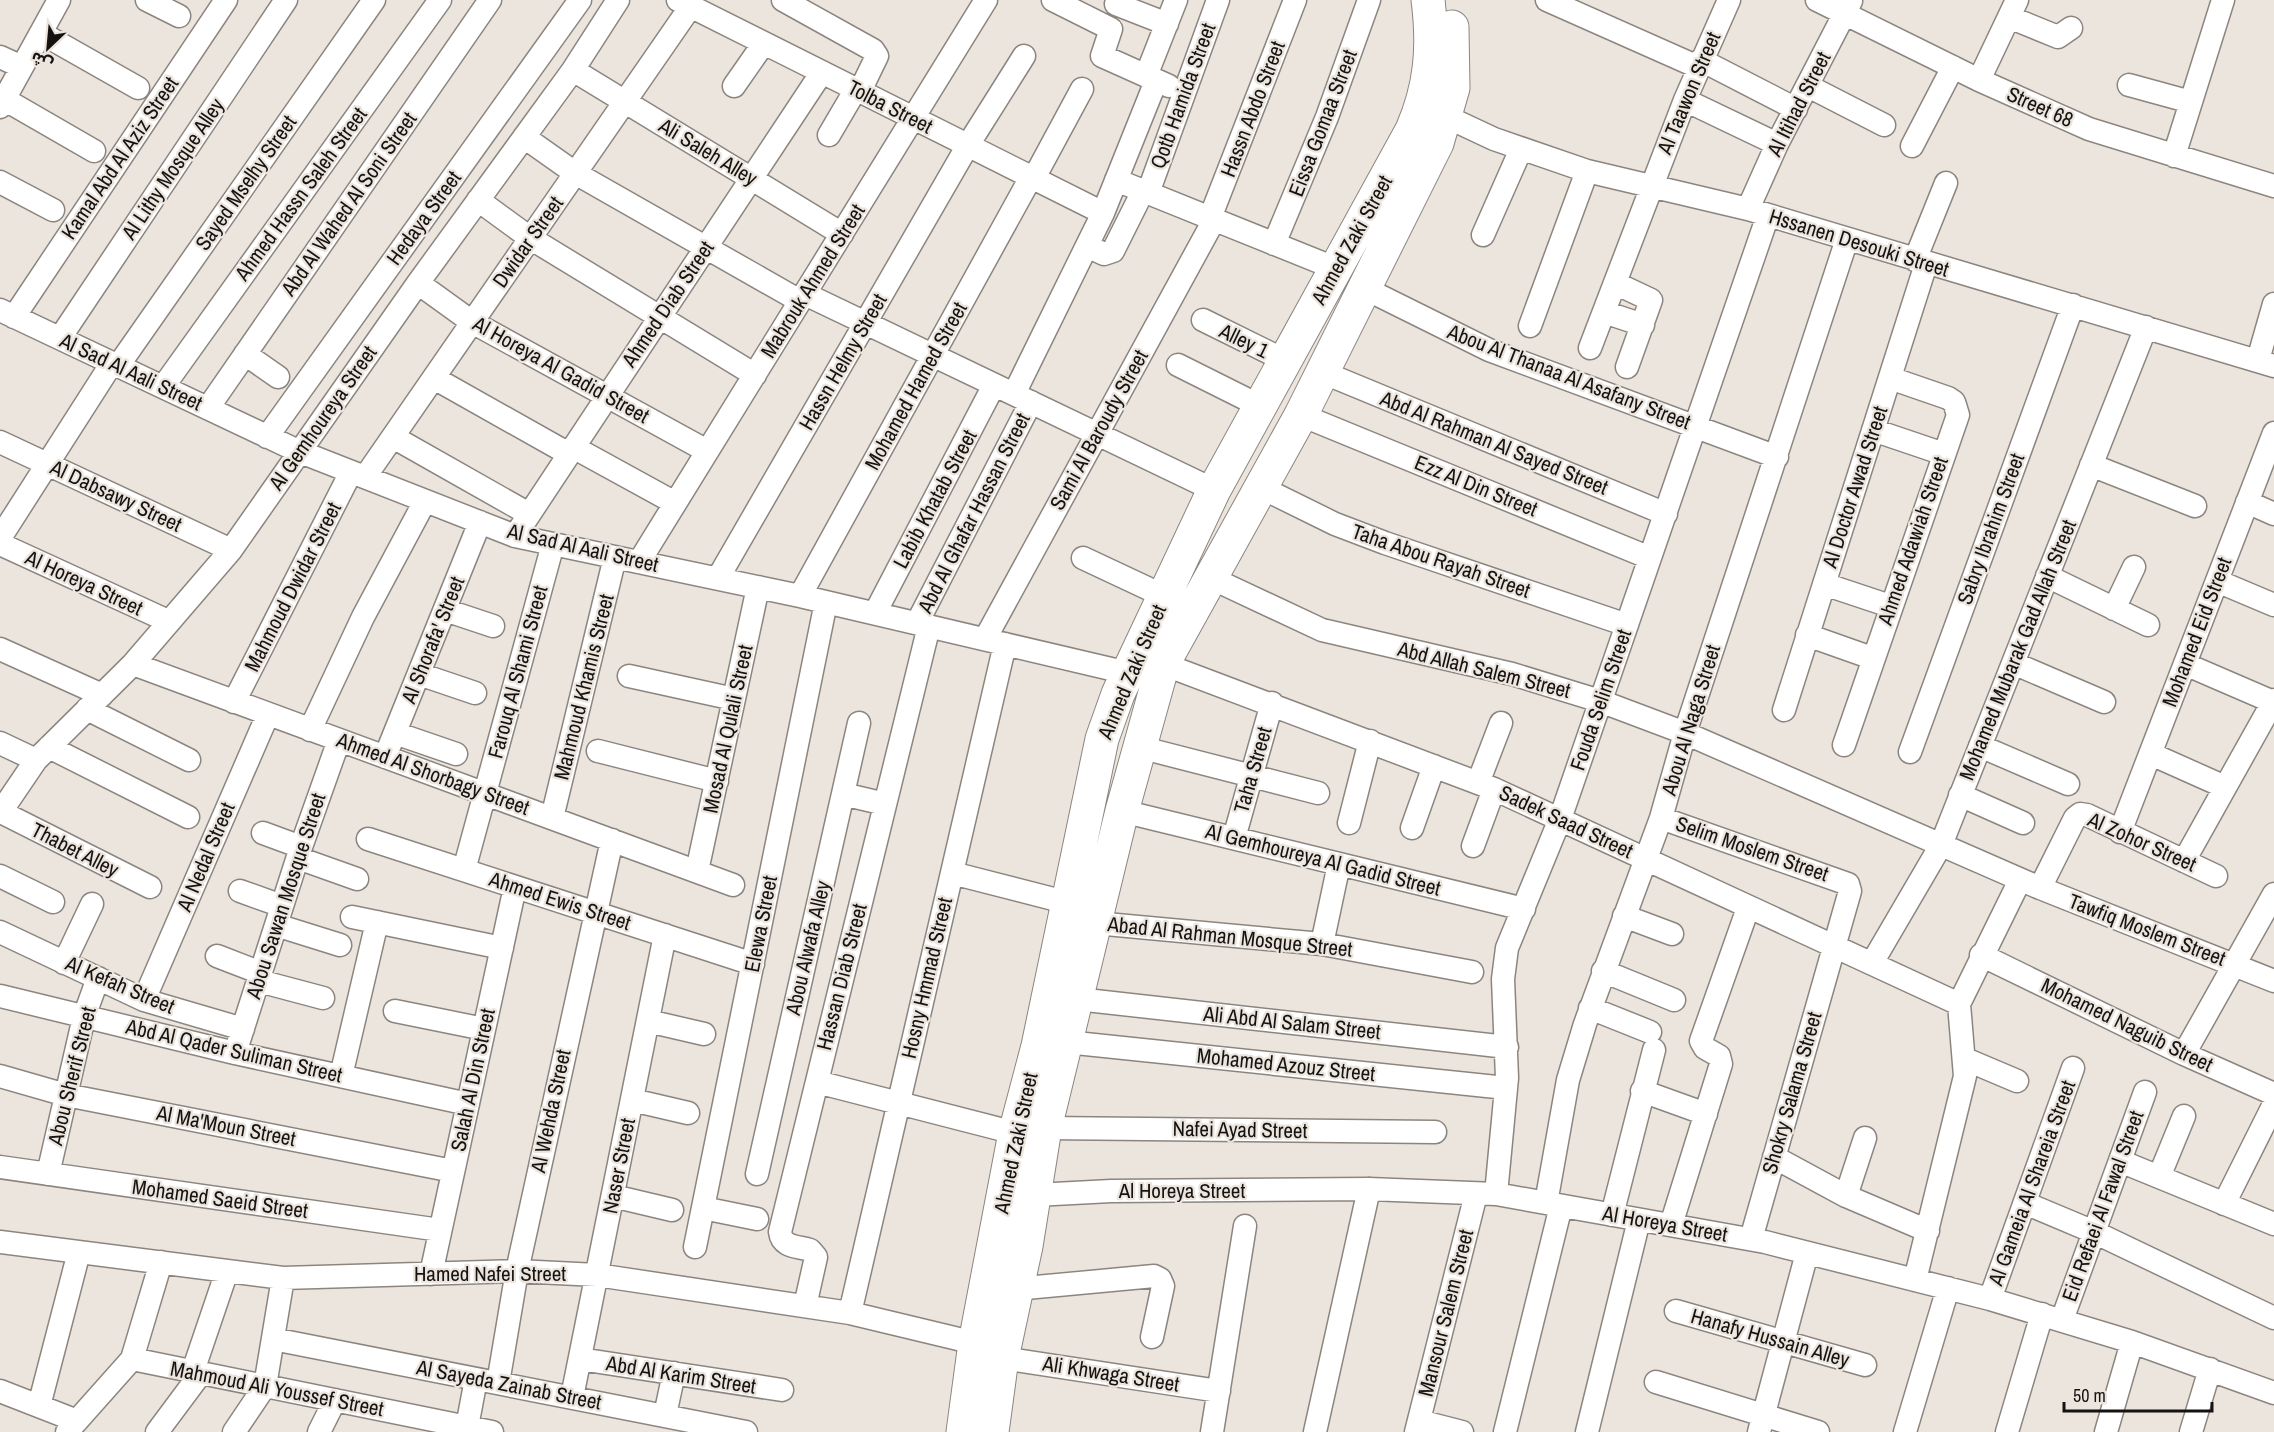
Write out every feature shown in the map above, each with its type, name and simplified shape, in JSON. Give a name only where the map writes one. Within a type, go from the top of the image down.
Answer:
[{"type":"street","points":[[59,0],[2,103],[94,151]]},
{"type":"street","points":[[147,0],[179,16]]},
{"type":"street","name":"Kamal Abd Al Aziz Street","points":[[7,313],[226,0]]},
{"type":"street","name":"Al Lithy Mosque Alley","points":[[60,338],[286,0]]},
{"type":"street","name":"Sayed Mselhy Street","points":[[0,538],[115,364],[374,0]]},
{"type":"street","name":"Ahmed Hassn Saleh Street","points":[[163,387],[440,0]]},
{"type":"street","name":"Abd Al Wahed Al Soni Street","points":[[208,408],[490,0]]},
{"type":"street","name":"Hedaya Street","points":[[267,436],[580,0]]},
{"type":"street","name":"Al Gemhoureya Street","points":[[0,813],[42,753],[133,664],[231,550],[298,451],[573,70],[618,0]]},
{"type":"street","points":[[783,0],[873,50],[877,56],[829,135]]},
{"type":"street","name":"Mabrouk Ahmed Street","points":[[639,562],[986,0]]},
{"type":"street","points":[[1053,0],[1111,29],[1102,49],[1102,56],[1107,60],[1184,93]]},
{"type":"street","points":[[1013,394],[1103,213],[1176,0]]},
{"type":"street","name":"Qotb Hamida Street","points":[[1086,246],[1104,254],[1113,251],[1145,192],[1218,0]]},
{"type":"street","name":"Hassn Abdo Street","points":[[1212,219],[1295,0]]},
{"type":"street","name":"Eissa Gomaa Street","points":[[1274,244],[1327,117],[1369,0]]},
{"type":"street","name":"Ahmed Zaki Street","points":[[992,1432],[989,1350],[1030,1131],[1038,1046],[1102,739],[1128,673],[1214,490],[1337,269],[1422,108],[1432,60],[1428,0]]},
{"type":"street","name":"Ahmed Zaki Street","points":[[963,1432],[989,1350],[1015,1289],[1010,1243],[1035,1195],[1030,1131],[1066,1042],[1122,811],[1163,664],[1301,415],[1437,143],[1447,117],[1453,88],[1454,62],[1448,0]]},
{"type":"street","points":[[1547,0],[1700,64],[1796,109]]},
{"type":"street","name":"Al Taawon Street","points":[[1590,348],[1650,186],[1729,0]]},
{"type":"street","name":"Street 68","points":[[1817,0],[1849,7],[1953,67],[2089,129],[2274,186]]},
{"type":"street","points":[[2174,156],[2223,0]]},
{"type":"street","name":"Tolba Street","points":[[684,3],[1103,213]]},
{"type":"street","name":"Dwidar Street","points":[[358,475],[393,436],[625,102],[684,3]]},
{"type":"street","points":[[1116,4],[1167,24]]},
{"type":"street","name":"Al Itihad Street","points":[[1758,212],[1777,144],[1849,7]]},
{"type":"street","points":[[1979,80],[2013,8],[2058,37],[2071,28]]},
{"type":"street","points":[[41,33],[138,88]]},
{"type":"street","points":[[734,86],[764,43]]},
{"type":"street","name":"Hassn Helmy Street","points":[[718,578],[968,145],[1024,56]]},
{"type":"street","points":[[0,57],[22,67]]},
{"type":"street","points":[[1912,146],[1953,67]]},
{"type":"street","name":"Ali Saleh Alley","points":[[573,70],[842,234]]},
{"type":"street","name":"Ahmed Diab Street","points":[[515,536],[822,72]]},
{"type":"street","points":[[2128,85],[2191,102]]},
{"type":"street","points":[[1809,86],[1884,124]]},
{"type":"street","name":"Mohamed Hamed Street","points":[[800,596],[1082,88]]},
{"type":"street","points":[[1685,100],[1777,144]]},
{"type":"street","name":"Hssanen Desouki Street","points":[[1447,117],[1521,149],[1587,171],[1758,212],[2266,363]]},
{"type":"street","points":[[524,137],[575,173],[706,248],[802,297],[866,323],[1214,490]]},
{"type":"street","points":[[1483,235],[1521,149]]},
{"type":"street","points":[[1530,326],[1587,171]]},
{"type":"street","points":[[1116,180],[1337,269]]},
{"type":"street","points":[[0,182],[53,210]]},
{"type":"street","name":"Al Doctor Awad Street","points":[[1784,710],[1890,378],[1921,262],[1946,183]]},
{"type":"street","points":[[478,200],[530,238],[755,375]]},
{"type":"street","name":"Fouda Selim Street","points":[[1486,1194],[1506,1088],[1507,1047],[1503,998],[1507,948],[1560,819],[1696,427],[1758,212]]},
{"type":"street","name":"Sami Al Baroudy Street","points":[[995,641],[1097,434],[1212,219]]},
{"type":"street","name":"Abou Al Naga Street","points":[[1505,1432],[1554,1205],[1568,1080],[1603,971],[1661,818],[1685,733],[1847,239]]},
{"type":"street","name":"Al Horeya Al Gadid Street","points":[[418,283],[472,322],[707,451]]},
{"type":"street","points":[[1615,283],[1649,297],[1651,303],[1627,367]]},
{"type":"street","name":"Abou Al Thanaa Al Asafany Street","points":[[1364,288],[1489,350],[1777,457]]},
{"type":"street","points":[[2266,363],[2274,304]]},
{"type":"street","name":"Sabry Ibrahim Street","points":[[1910,752],[2073,305]]},
{"type":"street","points":[[1604,312],[1643,325]]},
{"type":"street","name":"Al Sad Al Aali Street","points":[[7,313],[298,451],[515,536],[800,596],[1128,673]]},
{"type":"street","name":"Alley 1","points":[[1203,320],[1286,361]]},
{"type":"street","name":"Mohamed Mubarak Gad Allah Street","points":[[1872,963],[1941,845],[2146,327]]},
{"type":"street","points":[[245,354],[278,377]]},
{"type":"street","points":[[1178,365],[1260,406]]},
{"type":"street","name":"Abd Al Rahman Al Sayed Street","points":[[1322,372],[1666,514]]},
{"type":"street","points":[[434,378],[675,503]]},
{"type":"street","name":"Ahmed Adawiah Street","points":[[1844,745],[1872,658],[1958,415],[1954,402],[1890,378]]},
{"type":"street","name":"Labib Khatab Street","points":[[875,613],[1013,394]]},
{"type":"street","name":"Abd Al Ghafar Hassan Street","points":[[923,625],[1013,394]]},
{"type":"street","name":"Ezz Al Din Street","points":[[1301,415],[1650,558]]},
{"type":"street","points":[[1873,430],[1944,454]]},
{"type":"street","name":"Mohamed Eid Street","points":[[2120,832],[2274,433]]},
{"type":"street","points":[[393,436],[529,514]]},
{"type":"street","name":"Al Dabsawy Street","points":[[0,442],[231,550]]},
{"type":"street","points":[[2091,465],[2195,506]]},
{"type":"street","name":"Mahmoud Dwidar Street","points":[[234,702],[358,475]]},
{"type":"street","name":"Taha Abou Rayah Street","points":[[1260,487],[1335,524],[1384,543],[1627,625]]},
{"type":"street","points":[[310,730],[363,617],[425,501]]},
{"type":"street","points":[[2247,502],[2274,514]]},
{"type":"street","name":"Al Shorafa' Street","points":[[386,757],[480,522]]},
{"type":"street","name":"Al Horeya Street","points":[[0,544],[168,621]]},
{"type":"street","name":"Farouq Al Shami Street","points":[[464,870],[553,544]]},
{"type":"street","name":"Mahmoud Khamis Street","points":[[552,818],[615,557]]},
{"type":"street","points":[[1083,558],[1164,596]]},
{"type":"street","points":[[2115,609],[2134,567]]},
{"type":"street","points":[[2047,576],[2148,625]]},
{"type":"street","name":"Abd Allah Salem Street","points":[[1211,578],[1323,630],[1512,674],[1600,701],[1685,733],[2030,884]]},
{"type":"street","points":[[2217,582],[2274,605]]},
{"type":"street","points":[[1824,584],[1890,606]]},
{"type":"street","name":"Mosad Al Qulali Street","points":[[697,871],[758,587]]},
{"type":"street","name":"Elewa Street","points":[[696,1247],[826,602]]},
{"type":"street","points":[[445,610],[493,626]]},
{"type":"street","name":"Hassan Diab Street","points":[[805,1306],[816,1257],[810,1250],[787,1245],[780,1237],[780,1232],[885,804],[923,625]]},
{"type":"street","points":[[1807,635],[1872,658]]},
{"type":"street","name":"Hosny Hmmad Street","points":[[850,1313],[952,873],[995,641]]},
{"type":"street","points":[[0,649],[95,702],[189,760]]},
{"type":"street","points":[[2013,663],[2104,702]]},
{"type":"street","name":"Ahmed Al Shorbagy Street","points":[[133,664],[733,885]]},
{"type":"street","name":"Sadek Saad Street","points":[[1163,664],[1272,703],[1486,786],[1959,1004]]},
{"type":"street","points":[[2184,861],[2273,701],[2185,664]]},
{"type":"street","points":[[419,674],[475,693]]},
{"type":"street","points":[[629,676],[734,699]]},
{"type":"street","name":"Taha Street","points":[[1234,838],[1272,703]]},
{"type":"street","name":"Al Nedal Street","points":[[144,1000],[268,714]]},
{"type":"street","name":"Abou Alwafa Alley","points":[[757,1174],[859,723]]},
{"type":"street","points":[[1473,846],[1501,723]]},
{"type":"street","points":[[395,733],[456,754]]},
{"type":"street","name":"Abou Sawan Mosque Street","points":[[235,1053],[339,740]]},
{"type":"street","points":[[1349,823],[1370,741]]},
{"type":"street","points":[[0,743],[42,753],[188,817]]},
{"type":"street","points":[[1980,746],[2068,784]]},
{"type":"street","points":[[1139,747],[1252,774],[1318,793]]},
{"type":"street","points":[[598,751],[717,781]]},
{"type":"street","points":[[2151,754],[2225,787]]},
{"type":"street","points":[[1412,828],[1434,766]]},
{"type":"street","points":[[843,794],[885,804]]},
{"type":"street","points":[[1960,795],[2023,823]]},
{"type":"street","name":"Al Gemhoureya Al Gadid Street","points":[[1122,811],[1524,909]]},
{"type":"street","name":"Thabet Alley","points":[[0,813],[150,887]]},
{"type":"street","name":"Al Zohor Street","points":[[2030,884],[2080,814],[2087,815],[2216,876]]},
{"type":"street","name":"Selim Moslem Street","points":[[1661,818],[1848,884],[1850,891],[1833,946]]},
{"type":"street","points":[[263,833],[357,879]]},
{"type":"street","name":"Ahmed Ewis Street","points":[[368,839],[753,964]]},
{"type":"street","name":"Al Wehda Street","points":[[480,1430],[487,1381],[517,1271],[594,912],[612,840]]},
{"type":"street","points":[[1322,944],[1340,864]]},
{"type":"street","points":[[952,873],[1069,903]]},
{"type":"street","points":[[0,876],[53,902]]},
{"type":"street","points":[[1915,1280],[1960,1102],[1965,1059],[1959,1021],[1959,1004],[1982,955],[2030,884]]},
{"type":"street","name":"Tawfiq Moslem Street","points":[[2030,884],[2274,981]]},
{"type":"street","name":"Salah Al Din Street","points":[[431,1274],[515,887]]},
{"type":"street","points":[[240,891],[279,916],[340,945]]},
{"type":"street","points":[[2184,1054],[2274,894]]},
{"type":"street","points":[[64,963],[92,904]]},
{"type":"street","points":[[1671,1225],[1721,1064],[1719,1056],[1705,1048],[1701,1041],[1748,908]]},
{"type":"street","points":[[1624,916],[1671,934]]},
{"type":"street","points":[[352,918],[502,948]]},
{"type":"street","points":[[341,1076],[377,922]]},
{"type":"street","name":"Abad Al Rahman Mosque Street","points":[[1095,923],[1322,944],[1472,972]]},
{"type":"street","name":"Al Kefah Street","points":[[0,932],[144,1000],[243,1029]]},
{"type":"street","name":"Naser Street","points":[[572,1397],[666,935]]},
{"type":"street","name":"Shokry Salama Street","points":[[1751,1239],[1833,946]]},
{"type":"street","name":"Mohamed Naguib Street","points":[[1982,955],[2184,1054],[2274,1094]]},
{"type":"street","points":[[216,956],[260,977],[324,998]]},
{"type":"street","points":[[1603,971],[1674,1000]]},
{"type":"street","name":"Abou Sherif Street","points":[[48,1174],[84,1017],[98,978]]},
{"type":"street","name":"Abd Al Qader Suliman Street","points":[[0,996],[235,1053],[468,1104]]},
{"type":"street","name":"Ali Abd Al Salam Street","points":[[1077,999],[1507,1047]]},
{"type":"street","points":[[1590,1008],[1652,1041],[1612,1215]]},
{"type":"street","points":[[395,1011],[484,1029]]},
{"type":"street","points":[[648,1021],[704,1034]]},
{"type":"street","name":"Mohamed Azouz Street","points":[[1066,1042],[1506,1088]]},
{"type":"street","points":[[1965,1059],[2017,1081]]},
{"type":"street","name":"Al Gameia Al Shareia Street","points":[[1990,1299],[2073,1068]]},
{"type":"street","name":"Al Ma'Moun Street","points":[[0,1076],[66,1095],[453,1171]]},
{"type":"street","name":"Nafei Ayad Street","points":[[817,1082],[1030,1131],[1435,1132]]},
{"type":"street","points":[[1642,1091],[1706,1114]]},
{"type":"street","name":"Eid Refaei Al Fawal Street","points":[[2007,1432],[2052,1317],[2094,1232],[2145,1092]]},
{"type":"street","points":[[632,1100],[688,1113]]},
{"type":"street","points":[[2224,1204],[2265,1142],[2274,1104]]},
{"type":"street","points":[[2159,1177],[2184,1116]]},
{"type":"street","points":[[1846,1196],[1865,1138]]},
{"type":"street","points":[[1774,1157],[1846,1196],[1928,1231]]},
{"type":"street","points":[[2120,1161],[2274,1224]]},
{"type":"street","name":"Mohamed Saeid Street","points":[[0,1167],[440,1230]]},
{"type":"street","points":[[1315,1432],[1368,1189]]},
{"type":"street","name":"Al Horeya Street","points":[[1035,1195],[1111,1191],[1368,1189],[1486,1194],[1751,1239],[1947,1288],[2133,1342],[2274,1394]]},
{"type":"street","name":"Mansour Salem Street","points":[[1417,1427],[1486,1194]]},
{"type":"street","points":[[613,1196],[672,1210]]},
{"type":"street","points":[[2025,1203],[2094,1232],[2274,1318]]},
{"type":"street","points":[[703,1208],[757,1220]]},
{"type":"street","points":[[1587,1432],[1640,1220]]},
{"type":"street","points":[[1212,1432],[1245,1226]]},
{"type":"street","name":"Hamed Nafei Street","points":[[2,1248],[80,1252],[283,1278],[517,1271],[597,1275],[850,1313],[989,1350]]},
{"type":"street","points":[[39,1407],[80,1252]]},
{"type":"street","points":[[1761,1424],[1807,1253]]},
{"type":"street","points":[[0,1391],[39,1407],[72,1426],[132,1359],[161,1263]]},
{"type":"street","points":[[158,1432],[197,1372],[227,1271]]},
{"type":"street","points":[[1015,1289],[1154,1276],[1160,1279],[1162,1286],[1152,1337]]},
{"type":"street","points":[[234,1432],[265,1386],[283,1278]]},
{"type":"street","points":[[1905,1432],[1947,1288]]},
{"type":"street","name":"Hanafy Hussain Alley","points":[[1676,1311],[1865,1365]]},
{"type":"street","name":"Al Sayeda Zainab Street","points":[[273,1339],[746,1432]]},
{"type":"street","points":[[2106,1432],[2133,1342]]},
{"type":"street","name":"Ali Khwaga Street","points":[[989,1350],[1219,1391]]},
{"type":"street","name":"Mahmoud Ali Youssef Street","points":[[132,1359],[335,1400],[403,1423],[480,1430]]},
{"type":"street","name":"Abd Al Karim Street","points":[[579,1359],[782,1390]]},
{"type":"street","points":[[2192,1432],[2210,1369]]},
{"type":"street","points":[[665,1416],[674,1373]]},
{"type":"street","points":[[1656,1382],[1761,1424],[1818,1432]]},
{"type":"street","points":[[319,1432],[335,1400]]},
{"type":"street","points":[[1417,1427],[1462,1432]]}]
